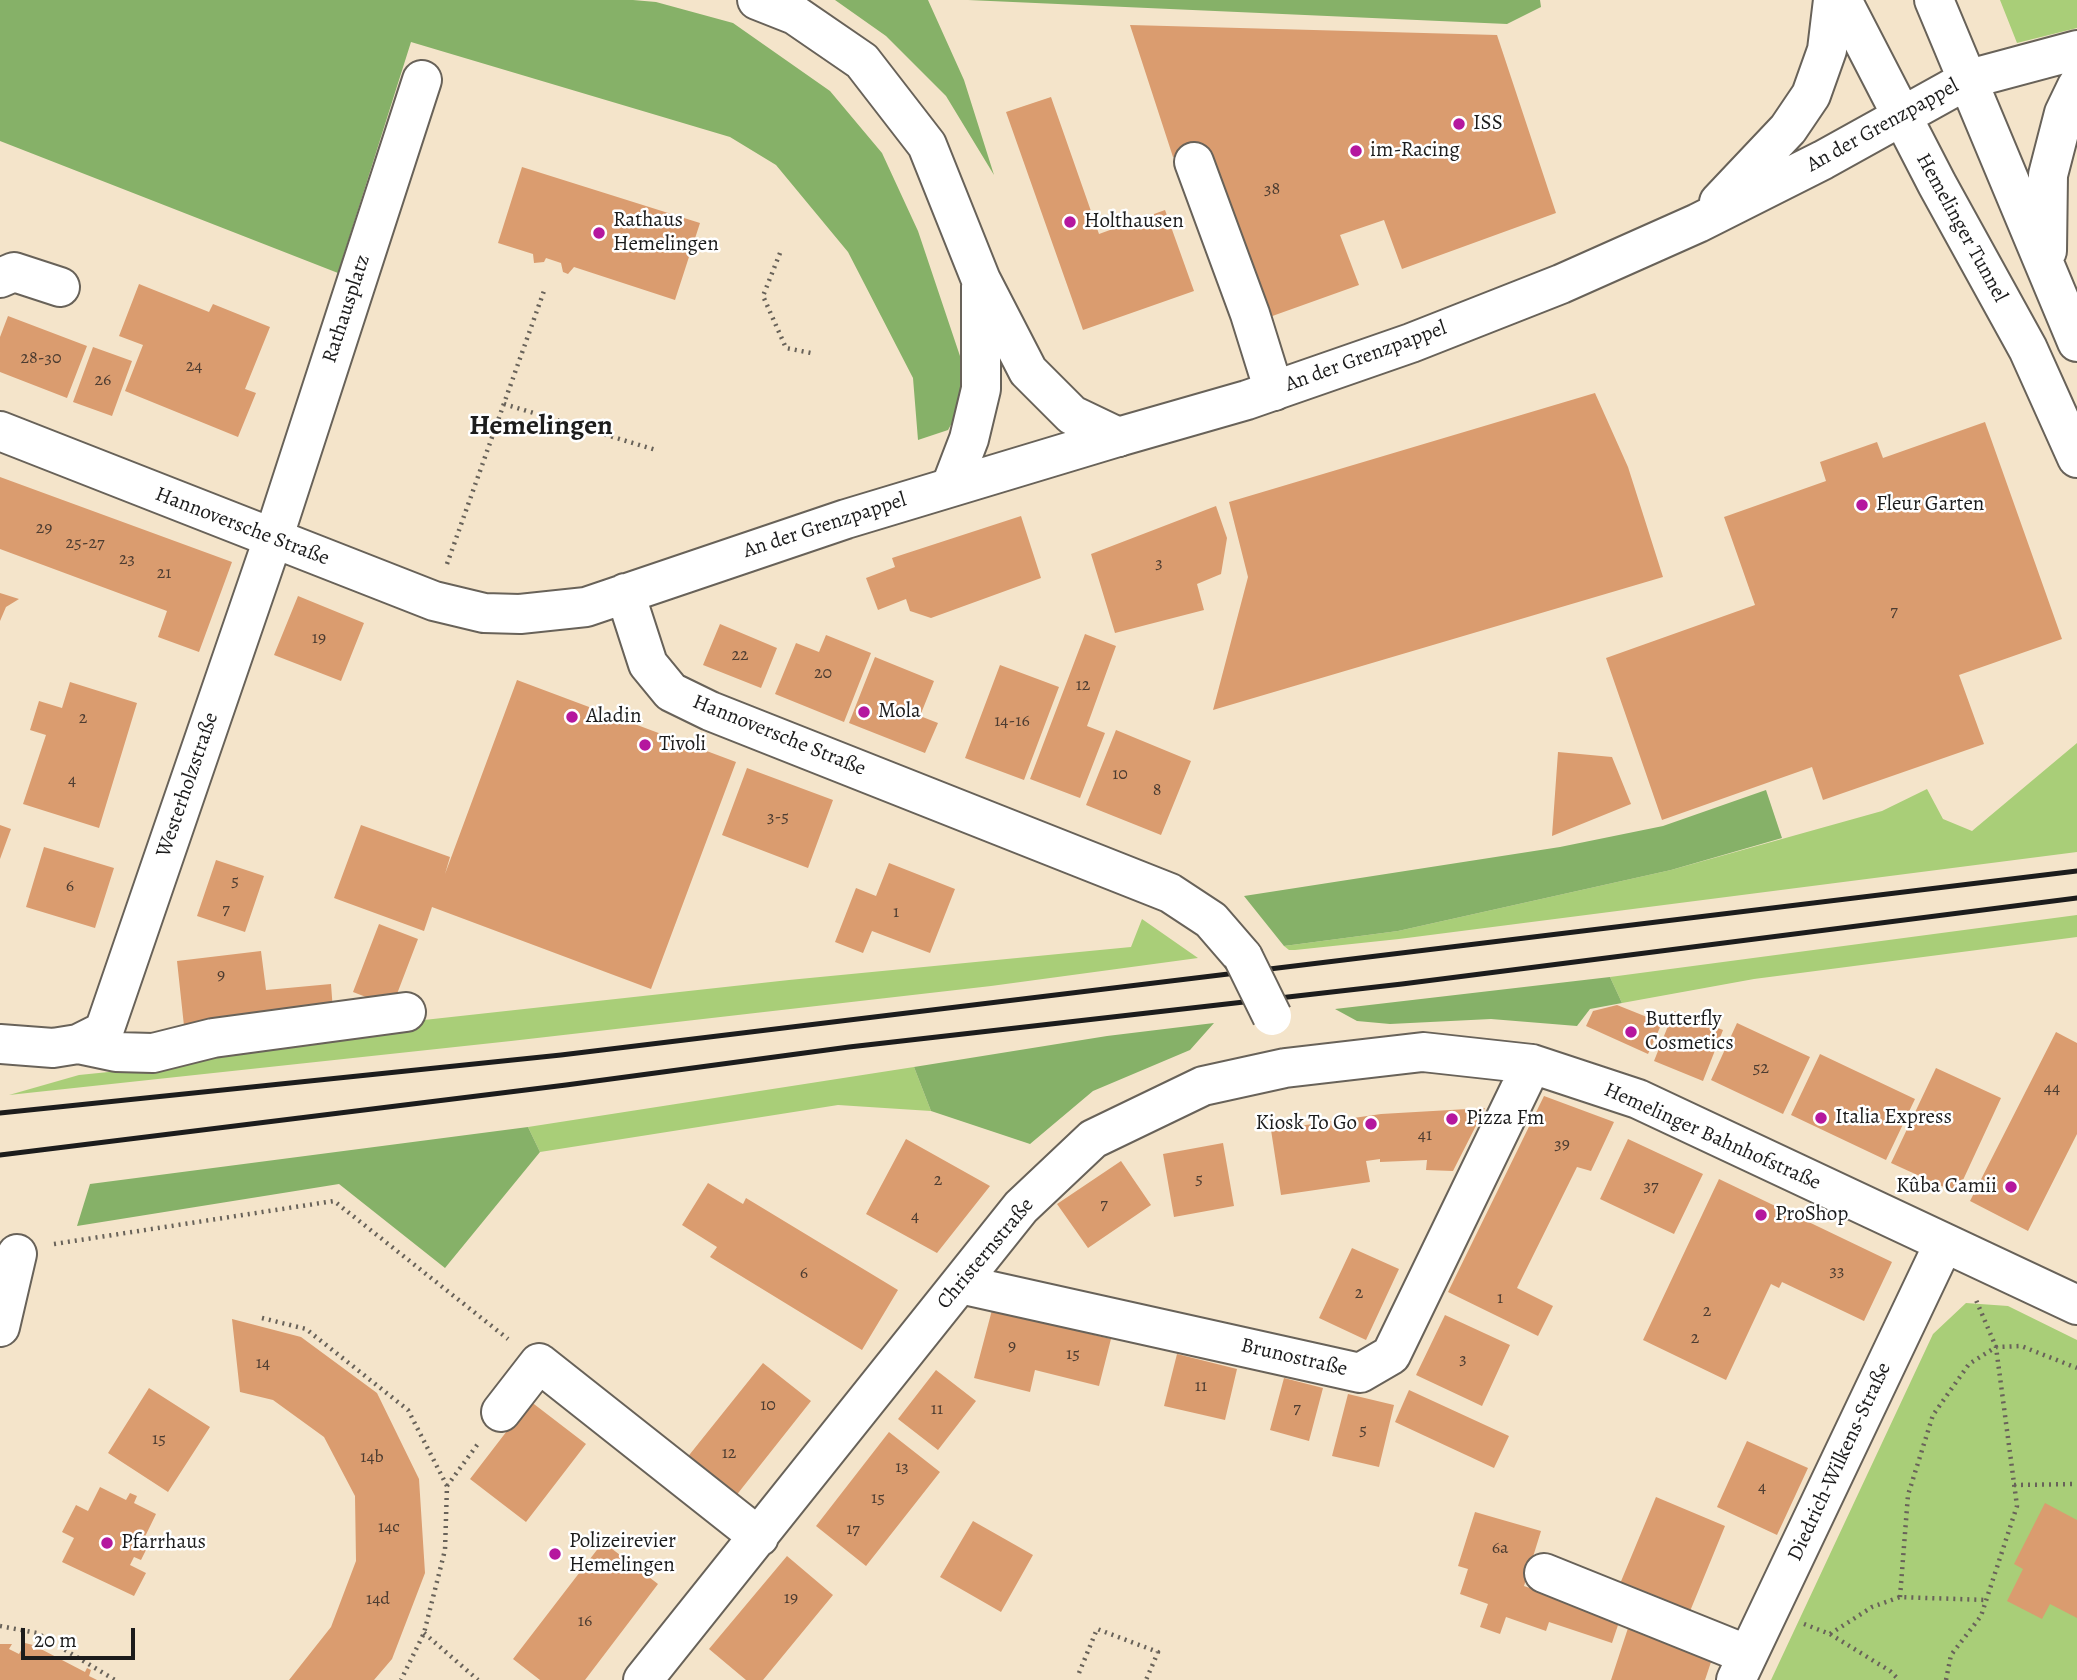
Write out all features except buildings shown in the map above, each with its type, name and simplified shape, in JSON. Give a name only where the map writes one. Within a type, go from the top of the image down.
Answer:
[{"type":"main road","points":[[757,0],[795,15],[862,61],[928,145],[981,280],[1028,371],[1072,415],[1118,437]]},
{"type":"main road","points":[[1698,223],[1788,129],[1811,95],[1827,50],[1833,0]]},
{"type":"main road","name":"Hemelinger Tunnel","points":[[1842,0],[1901,117],[2028,349],[2077,458]]},
{"type":"main road","points":[[1934,0],[2077,342]]},
{"type":"main road","name":"An der Grenzpappel","points":[[625,593],[951,486],[1273,391],[1410,343],[1549,289],[1698,223],[1969,79],[2077,50]]},
{"type":"main road","name":"Rathausplatz","points":[[273,539],[422,80]]},
{"type":"main road","points":[[2046,268],[2048,175],[2064,113],[2077,86]]},
{"type":"main road","points":[[1194,162],[1250,314],[1273,391]]},
{"type":"main road","points":[[0,278],[14,272],[60,287]]},
{"type":"main road","points":[[951,486],[969,439],[981,389],[981,280]]},
{"type":"main road","name":"Hannoversche Straße","points":[[0,431],[434,601],[484,613],[520,614],[586,607],[625,593],[648,664],[670,692],[710,711],[1170,893],[1211,920],[1243,957],[1272,1016],[1285,1068]]},
{"type":"main road","name":"Westerholzstraße","points":[[91,1037],[273,539]]},
{"type":"main road","points":[[0,1044],[53,1048],[91,1037],[116,1052],[153,1053],[212,1038],[406,1012]]},
{"type":"main road","name":"Hemelinger Bahnhofstraße","points":[[1285,1068],[1423,1052],[1532,1064],[1638,1099],[2077,1305]]},
{"type":"main road","name":"Brunostraße","points":[[960,1284],[1360,1373],[1391,1355],[1532,1064]]},
{"type":"main road","name":"Christernstraße","points":[[643,1680],[1021,1207],[1093,1139],[1203,1086],[1285,1068]]},
{"type":"main road","name":"Diedrich-Wilkens-Straße","points":[[1742,1667],[1944,1243]]},
{"type":"main road","points":[[0,1327],[17,1254]]},
{"type":"main road","points":[[501,1412],[539,1363],[759,1537]]},
{"type":"main road","points":[[1544,1573],[1742,1667]]},
{"type":"path","points":[[780,253],[763,296],[786,348],[811,352]]},
{"type":"path","points":[[434,601],[545,288]]},
{"type":"path","points":[[504,404],[656,450]]},
{"type":"path","points":[[17,1254],[70,1239],[334,1201],[539,1363]]},
{"type":"path","points":[[1946,1680],[1951,1655],[1981,1616],[2017,1506],[1996,1347],[1975,1298]]},
{"type":"path","points":[[262,1318],[306,1329],[408,1410],[447,1486],[445,1550],[424,1633],[401,1680]]},
{"type":"path","points":[[1900,1597],[1909,1495],[1933,1415],[1969,1364],[1996,1347],[2021,1346],[2077,1368]]},
{"type":"path","points":[[447,1486],[501,1412]]},
{"type":"path","points":[[2014,1485],[2077,1484]]},
{"type":"path","points":[[1830,1634],[1872,1607],[1900,1597],[1986,1600]]},
{"type":"path","points":[[1770,1609],[1830,1634],[1890,1671],[1899,1680]]},
{"type":"path","points":[[0,1626],[37,1633],[115,1680]]},
{"type":"path","points":[[1079,1672],[1097,1629],[1158,1652],[1146,1680]]},
{"type":"path","points":[[424,1633],[478,1680]]},
{"type":"green space","points":[[0,0],[633,0],[656,2],[733,23],[830,91],[882,153],[918,231],[964,368],[959,410],[948,430],[918,440],[913,378],[848,252],[776,165],[730,137],[411,42],[338,273],[0,141]]},
{"type":"green space","points":[[835,0],[928,0],[964,80],[994,175],[946,96],[886,36]]},
{"type":"green space","points":[[968,0],[1540,0],[1541,7],[1507,24]]},
{"type":"green space","points":[[2000,0],[2077,0],[2077,28],[2017,43]]},
{"type":"green space","points":[[2077,743],[2077,852],[1399,939],[1295,950],[1284,946],[1398,931],[1671,870],[1882,811],[1927,789],[1943,819],[1972,831]]},
{"type":"green space","points":[[1766,790],[1782,838],[1671,870],[1398,931],[1284,946],[1244,896],[1560,847],[1663,826]]},
{"type":"green space","points":[[2077,915],[2077,937],[1754,979],[1622,1003],[1610,977]]},
{"type":"green space","points":[[1142,919],[1198,958],[991,986],[9,1095],[79,1075],[178,1065],[214,1043],[789,980],[1131,947]]},
{"type":"green space","points":[[1610,977],[1622,1003],[1590,1009],[1577,1026],[1491,1019],[1390,1024],[1357,1021],[1335,1009]]},
{"type":"green space","points":[[1214,1023],[1190,1050],[1093,1091],[1030,1144],[931,1111],[914,1067],[1107,1036]]},
{"type":"green space","points":[[914,1067],[931,1111],[838,1105],[540,1152],[528,1127]]},
{"type":"green space","points":[[528,1127],[540,1152],[445,1268],[339,1184],[77,1226],[90,1184]]},
{"type":"green space","points":[[1966,1303],[2008,1306],[2077,1340],[2077,1680],[1771,1680],[1933,1334]]},
{"type":"railway","points":[[0,1113],[561,1055],[2077,871]]},
{"type":"railway","points":[[0,1155],[849,1047],[1402,984],[2077,898]]},
{"type":"place","name":"ISS","points":[[1459,124]]},
{"type":"place","name":"im-Racing","points":[[1356,151]]},
{"type":"place","name":"Holthausen","points":[[1070,222]]},
{"type":"place","name":"Rathaus Hemelingen","points":[[599,233]]},
{"type":"place","name":"Fleur Garten","points":[[1862,505]]},
{"type":"place","name":"Mola","points":[[864,712]]},
{"type":"place","name":"Aladin","points":[[572,717]]},
{"type":"place","name":"Tivoli","points":[[645,745]]},
{"type":"place","name":"Butterfly Cosmetics","points":[[1631,1032]]},
{"type":"place","name":"Italia Express","points":[[1821,1118]]},
{"type":"place","name":"Pizza Fm","points":[[1452,1119]]},
{"type":"place","name":"Kiosk To Go","points":[[1371,1124]]},
{"type":"place","name":"Kûba Camii","points":[[2011,1187]]},
{"type":"place","name":"ProShop","points":[[1761,1215]]},
{"type":"place","name":"Pfarrhaus","points":[[107,1543]]},
{"type":"place","name":"Polizeirevier Hemelingen","points":[[555,1554]]},
{"type":"district","name":"Hemelingen","points":[[541,427]]}]
